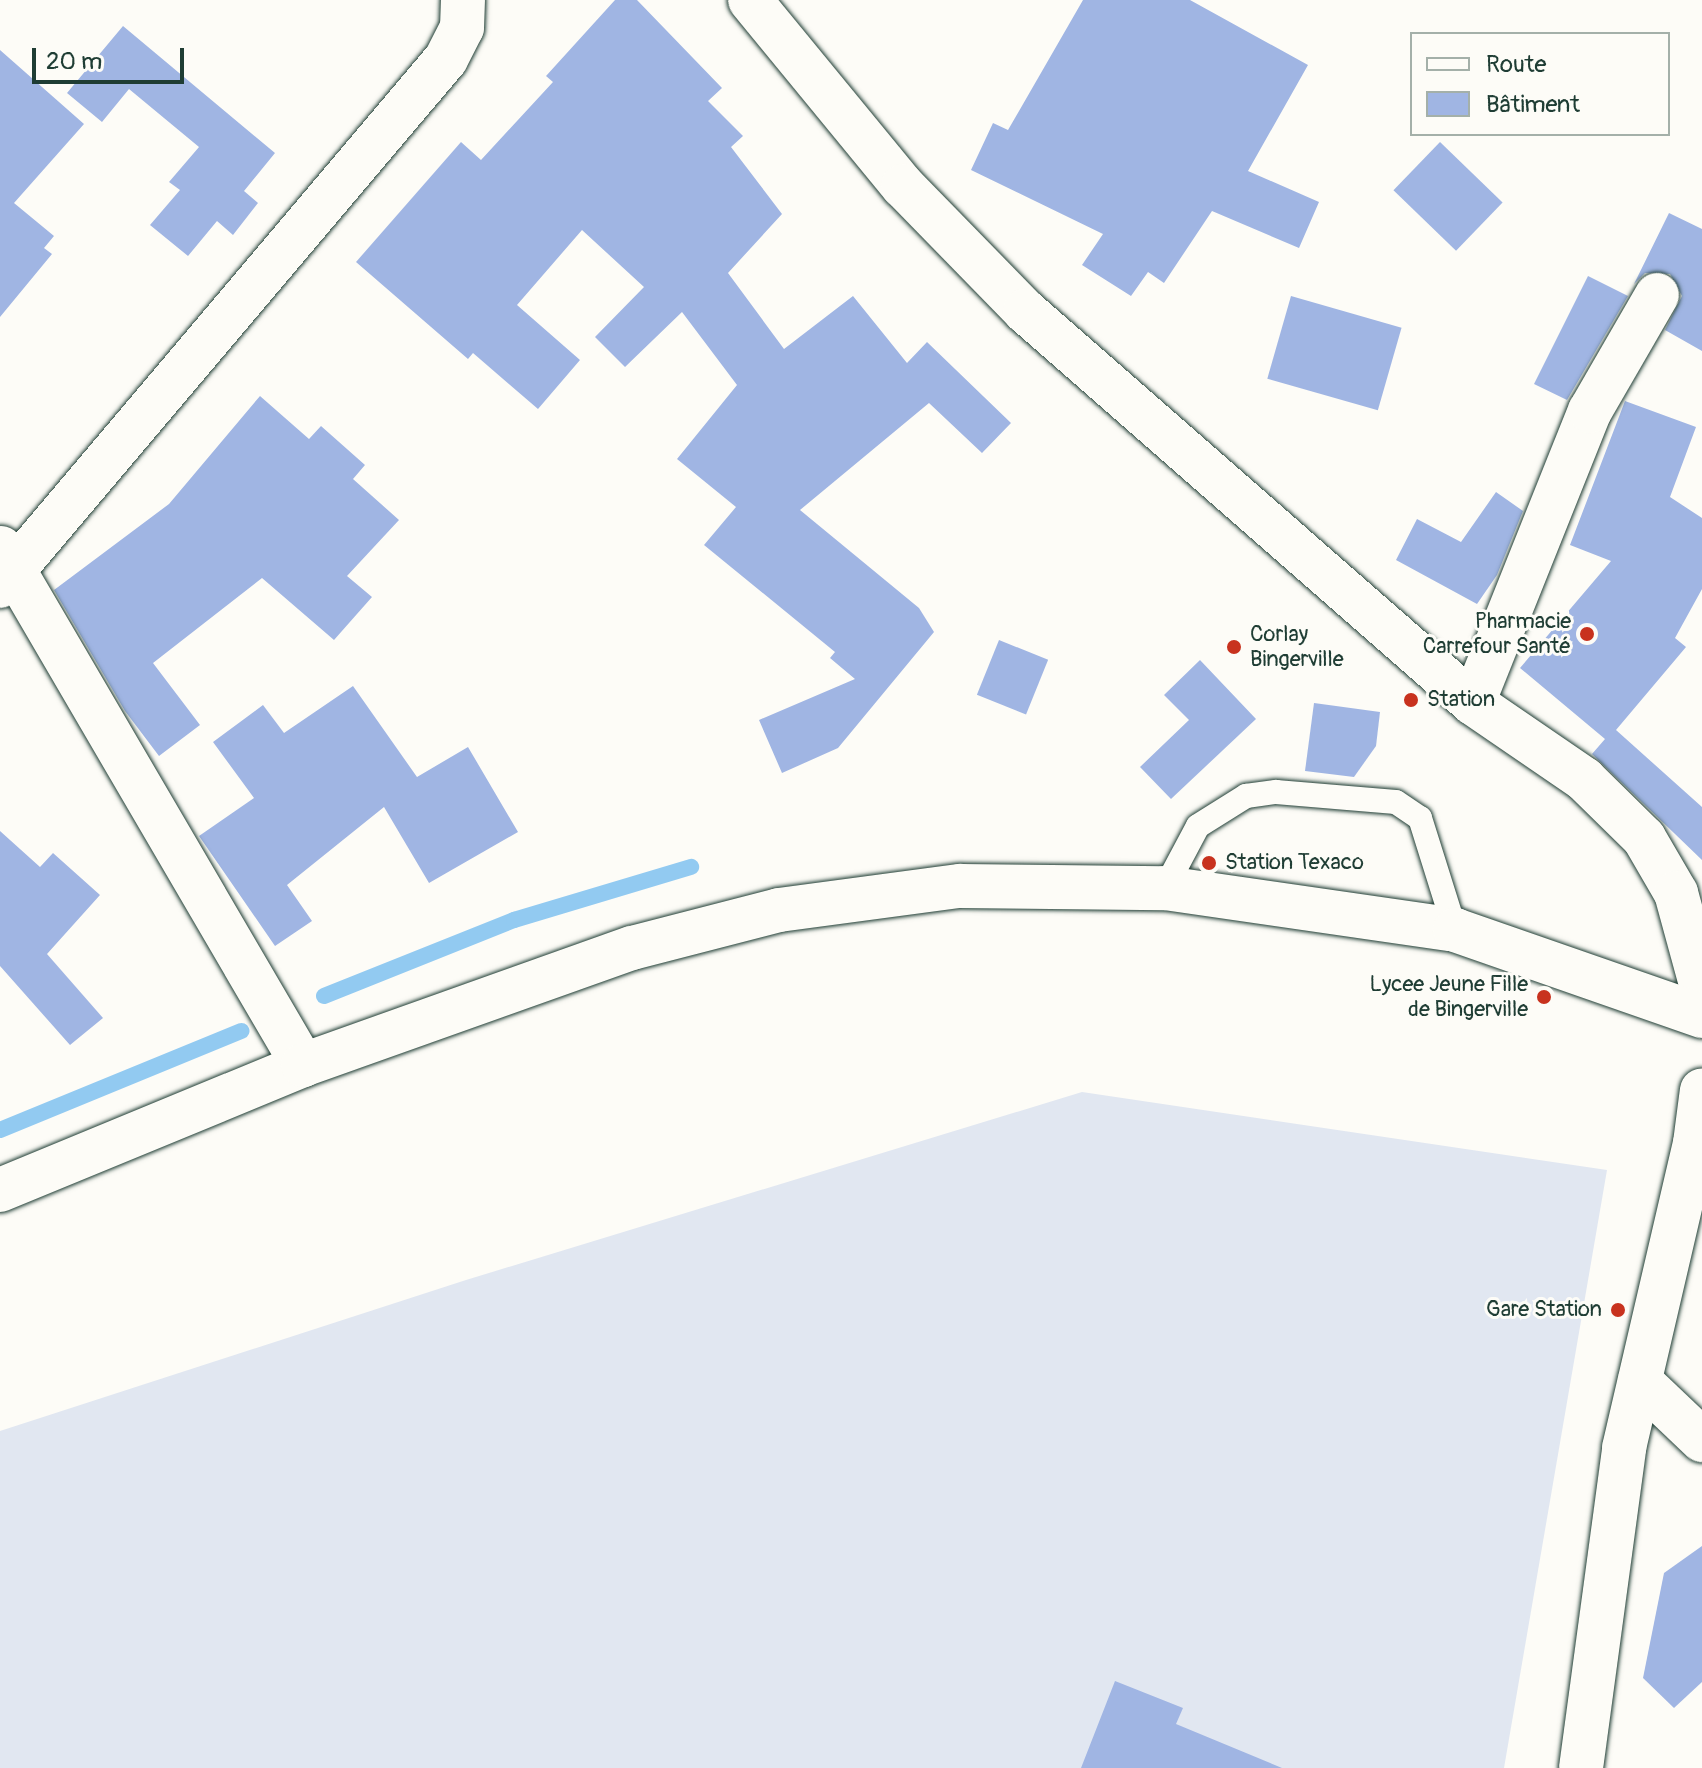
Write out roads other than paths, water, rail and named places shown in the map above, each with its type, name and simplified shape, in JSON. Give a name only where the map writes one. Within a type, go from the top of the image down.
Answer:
[{"type":"street","points":[[303,1065],[5,567],[446,59],[462,28],[463,0]]},
{"type":"street","points":[[750,0],[903,186],[1025,311],[1473,703],[1584,779],[1644,838],[1676,893],[1702,988]]},
{"type":"street","points":[[1473,703],[1590,411],[1657,295]]},
{"type":"street","points":[[0,1190],[303,1065],[632,948],[779,910],[960,886],[1165,888],[1455,930],[1702,1016]]},
{"type":"street","points":[[1581,1768],[1610,1529],[1640,1381],[1695,1143],[1702,1090]]},
{"type":"street","points":[[1640,1381],[1702,1440]]},
{"type":"lane","points":[[1165,888],[1198,826],[1246,796],[1276,792],[1396,802],[1420,818],[1455,930]]},
{"type":"waterway","points":[[324,996],[514,920],[691,867]]},
{"type":"waterway","points":[[0,1130],[241,1031]]},
{"type":"place","name":"Pharmacie Carrefour Santé","points":[[1587,634]]},
{"type":"place","name":"Corlay Bingerville","points":[[1234,647]]},
{"type":"place","name":"Station","points":[[1411,700]]},
{"type":"place","name":"Station Texaco","points":[[1209,863]]},
{"type":"place","name":"Lycee Jeune Fille de Bingerville","points":[[1544,997]]},
{"type":"place","name":"Gare Station","points":[[1618,1310]]}]
